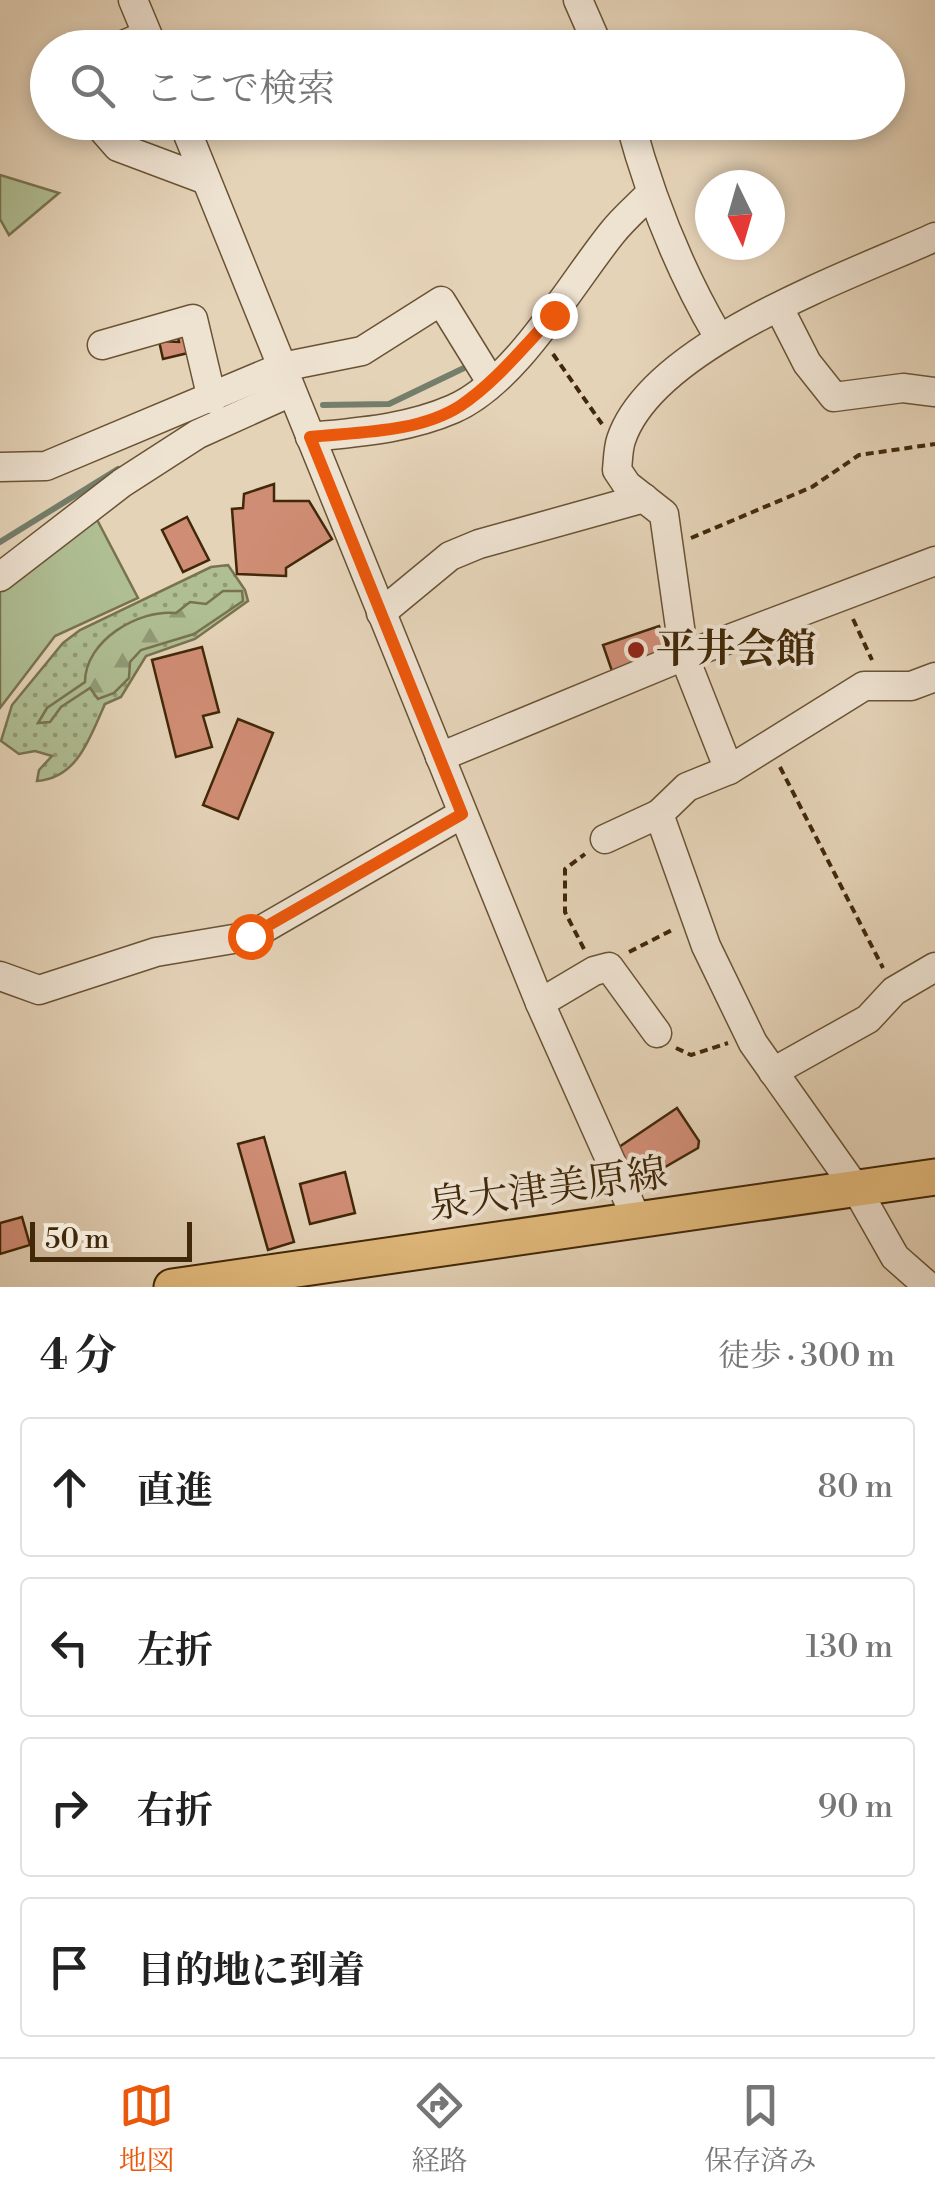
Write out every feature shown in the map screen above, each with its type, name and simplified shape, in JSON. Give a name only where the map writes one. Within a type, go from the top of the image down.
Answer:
[{"type":"main road","name":"泉大津美原線","points":[[172,1287],[935,1177]]},
{"type":"street","points":[[133,0],[145,30]]},
{"type":"street","points":[[578,0],[591,30]]},
{"type":"street","points":[[112,140],[118,147],[206,180]]},
{"type":"street","points":[[190,140],[540,1003],[636,1220]]},
{"type":"street","points":[[635,140],[650,194],[690,287],[718,336]]},
{"type":"street","points":[[310,437],[392,429],[456,408],[492,382],[537,332],[612,232],[650,194]]},
{"type":"street","points":[[729,770],[684,656],[664,514],[617,470],[620,441],[666,378],[718,336],[935,237]]},
{"type":"street","points":[[0,467],[46,466],[212,399],[286,380],[362,351],[441,301],[492,382]]},
{"type":"street","points":[[779,308],[807,363],[834,397],[902,388],[935,392]]},
{"type":"street","points":[[102,345],[193,319],[212,399]]},
{"type":"street","points":[[0,577],[122,482],[286,380]]},
{"type":"street","points":[[381,613],[465,550],[644,498]]},
{"type":"street","points":[[440,758],[684,656],[935,561]]},
{"type":"street","points":[[605,839],[659,814],[687,788],[729,770],[864,686],[912,686],[935,677]]},
{"type":"street","points":[[0,976],[38,990],[156,952],[250,936],[462,814]]},
{"type":"street","points":[[659,814],[697,919],[749,1034],[857,1190],[895,1256],[928,1287]]},
{"type":"street","points":[[773,1072],[868,1019],[894,991],[935,967]]},
{"type":"street","points":[[540,1003],[602,969],[657,1033]]},
{"type":"path","points":[[537,332],[604,426]]},
{"type":"path","points":[[671,544],[716,531],[812,486],[859,455],[935,444]]},
{"type":"path","points":[[844,596],[883,686]]},
{"type":"path","points":[[769,745],[894,991]]},
{"type":"path","points":[[605,839],[564,869],[565,912],[602,969],[642,944],[697,919]]},
{"type":"path","points":[[657,1033],[691,1055],[749,1034]]},
{"type":"green space","points":[[0,175],[59,193],[9,235],[0,219]]},
{"type":"green space","points":[[93,512],[138,598],[55,636],[0,708],[0,584]]},
{"type":"green space","points":[[228,565],[248,601],[195,639],[146,656],[121,697],[105,704],[73,764],[51,778],[37,781],[39,770],[52,756],[35,751],[19,754],[1,741],[12,705],[63,643],[80,630],[211,567]]},
{"type":"green space","points":[[223,591],[242,591],[243,601],[194,634],[141,650],[130,662],[129,678],[114,693],[98,699],[90,688],[61,707],[50,722],[38,723],[47,708],[85,682],[94,653],[116,631],[146,616],[176,613],[190,602],[206,604]]},
{"type":"building","points":[[184,335],[188,353],[163,359],[159,341],[179,342],[178,337]]},
{"type":"building","points":[[274,484],[274,501],[309,501],[332,539],[286,568],[286,576],[237,574],[232,509],[243,508],[244,494]]},
{"type":"building","points":[[187,517],[209,560],[183,572],[162,530]]},
{"type":"building","name":"平井会館","points":[[659,626],[669,654],[613,674],[603,645]]},
{"type":"building","points":[[202,647],[219,712],[203,716],[212,747],[176,757],[152,660]]},
{"type":"building","points":[[238,719],[273,733],[238,819],[203,805]]},
{"type":"building","points":[[677,1108],[699,1141],[698,1148],[639,1182],[616,1149]]},
{"type":"building","points":[[264,1137],[294,1242],[268,1250],[238,1144]]},
{"type":"building","points":[[345,1172],[355,1213],[310,1224],[300,1184]]},
{"type":"building","points":[[22,1217],[30,1245],[0,1254],[0,1223]]},
{"type":"waterway","points":[[323,405],[389,404],[464,368]]},
{"type":"waterway","points":[[0,542],[118,469]]},
{"type":"place","name":"平井会館","points":[[636,650]]},
{"type":"route","points":[[250,936],[308,899],[462,814],[310,437],[392,429],[456,408],[492,382],[554,315]]}]
